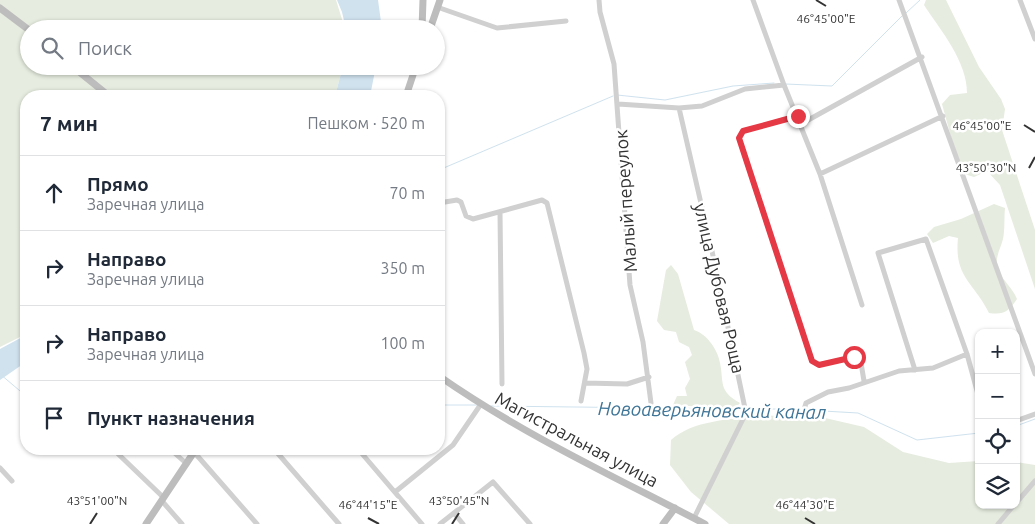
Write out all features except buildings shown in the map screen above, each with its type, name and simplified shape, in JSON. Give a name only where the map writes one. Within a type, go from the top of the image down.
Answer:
[{"type":"main road","points":[[422,20],[423,0]]},
{"type":"main road","points":[[433,20],[439,4]]},
{"type":"main road","points":[[0,8],[20,23]]},
{"type":"main road","points":[[83,75],[102,90]]},
{"type":"main road","points":[[408,90],[413,75]]},
{"type":"main road","name":"Магистральная улица","points":[[445,380],[481,404],[704,524]]},
{"type":"main road","points":[[146,524],[192,455]]},
{"type":"main road","points":[[663,524],[674,508]]},
{"type":"street","name":"Малый переулок","points":[[599,0],[600,12],[614,64],[630,285],[649,377],[651,403]]},
{"type":"street","points":[[754,0],[784,85],[820,174],[862,305]]},
{"type":"street","points":[[899,0],[922,57],[1035,374]]},
{"type":"street","points":[[1020,0],[1035,39]]},
{"type":"street","points":[[439,4],[497,28],[566,21]]},
{"type":"street","points":[[801,124],[922,57]]},
{"type":"street","points":[[618,104],[678,108],[712,104],[745,88],[784,85]]},
{"type":"street","name":"улица Дубовая Роща","points":[[678,108],[712,251],[746,413],[694,518]]},
{"type":"street","points":[[798,116],[743,131],[739,138],[812,361],[819,365],[854,357],[861,363],[864,382]]},
{"type":"street","points":[[820,174],[943,116]]},
{"type":"street","points":[[445,203],[457,200],[469,218],[500,212],[542,200],[547,203],[584,353],[585,383],[581,401]]},
{"type":"street","points":[[500,212],[502,384]]},
{"type":"street","points":[[915,370],[878,253],[926,238],[967,354],[975,383]]},
{"type":"street","points":[[803,413],[806,403],[811,400],[899,371],[933,368],[967,354]]},
{"type":"street","points":[[585,383],[628,384],[649,377]]},
{"type":"street","points":[[445,451],[452,445],[481,404]]},
{"type":"street","points":[[1019,419],[1035,414]]},
{"type":"street","points":[[119,455],[163,500],[182,524]]},
{"type":"street","points":[[177,455],[187,464]]},
{"type":"street","points":[[199,455],[257,524]]},
{"type":"street","points":[[279,455],[339,524]]},
{"type":"street","points":[[363,455],[422,524]]},
{"type":"street","points":[[395,492],[440,455]]},
{"type":"street","points":[[0,468],[12,481]]},
{"type":"street","points":[[1020,498],[1035,481]]},
{"type":"street","points":[[440,524],[493,482],[530,524]]},
{"type":"street","points":[[998,524],[1011,509]]},
{"type":"street","points":[[454,513],[463,524]]},
{"type":"shaded area","points":[[0,0],[336,0],[342,20],[20,20],[20,75],[341,75],[337,90],[20,90],[20,337],[0,347]]},
{"type":"shaded area","points":[[926,0],[946,0],[979,67],[1001,99],[1005,109],[1002,130],[1035,230],[1035,289],[1000,185],[987,171],[974,177],[961,173],[942,104],[950,95],[967,93],[966,81],[963,69],[952,47],[924,5]]},
{"type":"shaded area","points":[[994,204],[1005,208],[1004,235],[997,258],[997,266],[1000,274],[1017,299],[1008,310],[1002,313],[989,313],[966,279],[959,262],[958,238],[949,236],[933,243],[927,234],[934,227],[961,219]]},
{"type":"shaded area","points":[[671,265],[678,274],[694,330],[703,335],[714,348],[719,358],[723,386],[733,399],[740,403],[735,409],[673,405],[677,396],[687,396],[685,388],[690,379],[685,362],[692,355],[689,347],[679,342],[676,332],[664,330],[657,321],[666,270]]},
{"type":"shaded area","points":[[758,415],[825,418],[864,427],[903,452],[949,463],[975,461],[975,509],[1020,509],[1020,463],[1035,465],[1035,524],[729,524],[691,492],[670,465],[671,440],[690,428]]},
{"type":"water","points":[[337,0],[378,0],[381,20],[344,20]]},
{"type":"water","points":[[341,75],[374,75],[371,90],[337,90]]},
{"type":"water","points":[[20,338],[20,366],[0,380],[0,349]]},
{"type":"waterway","points":[[906,13],[920,0]]},
{"type":"waterway","points":[[785,84],[832,86],[902,16]]},
{"type":"waterway","points":[[617,95],[665,100],[733,86],[774,83]]},
{"type":"waterway","points":[[445,167],[613,96]]},
{"type":"waterway","name":"Новоаверьяновский канал","points":[[0,374],[20,391]]},
{"type":"waterway","name":"Новоаверьяновский канал","points":[[445,405],[477,405]]},
{"type":"waterway","name":"Новоаверьяновский канал","points":[[491,406],[744,409]]},
{"type":"waterway","name":"Новоаверьяновский канал","points":[[748,409],[802,409]]},
{"type":"waterway","name":"Новоаверьяновский канал","points":[[806,410],[858,413],[917,440],[975,433]]},
{"type":"waterway","name":"Новоаверьяновский канал","points":[[1020,425],[1035,419]]},
{"type":"route","points":[[798,116],[743,131],[739,138],[812,361],[819,365],[854,357]]}]
